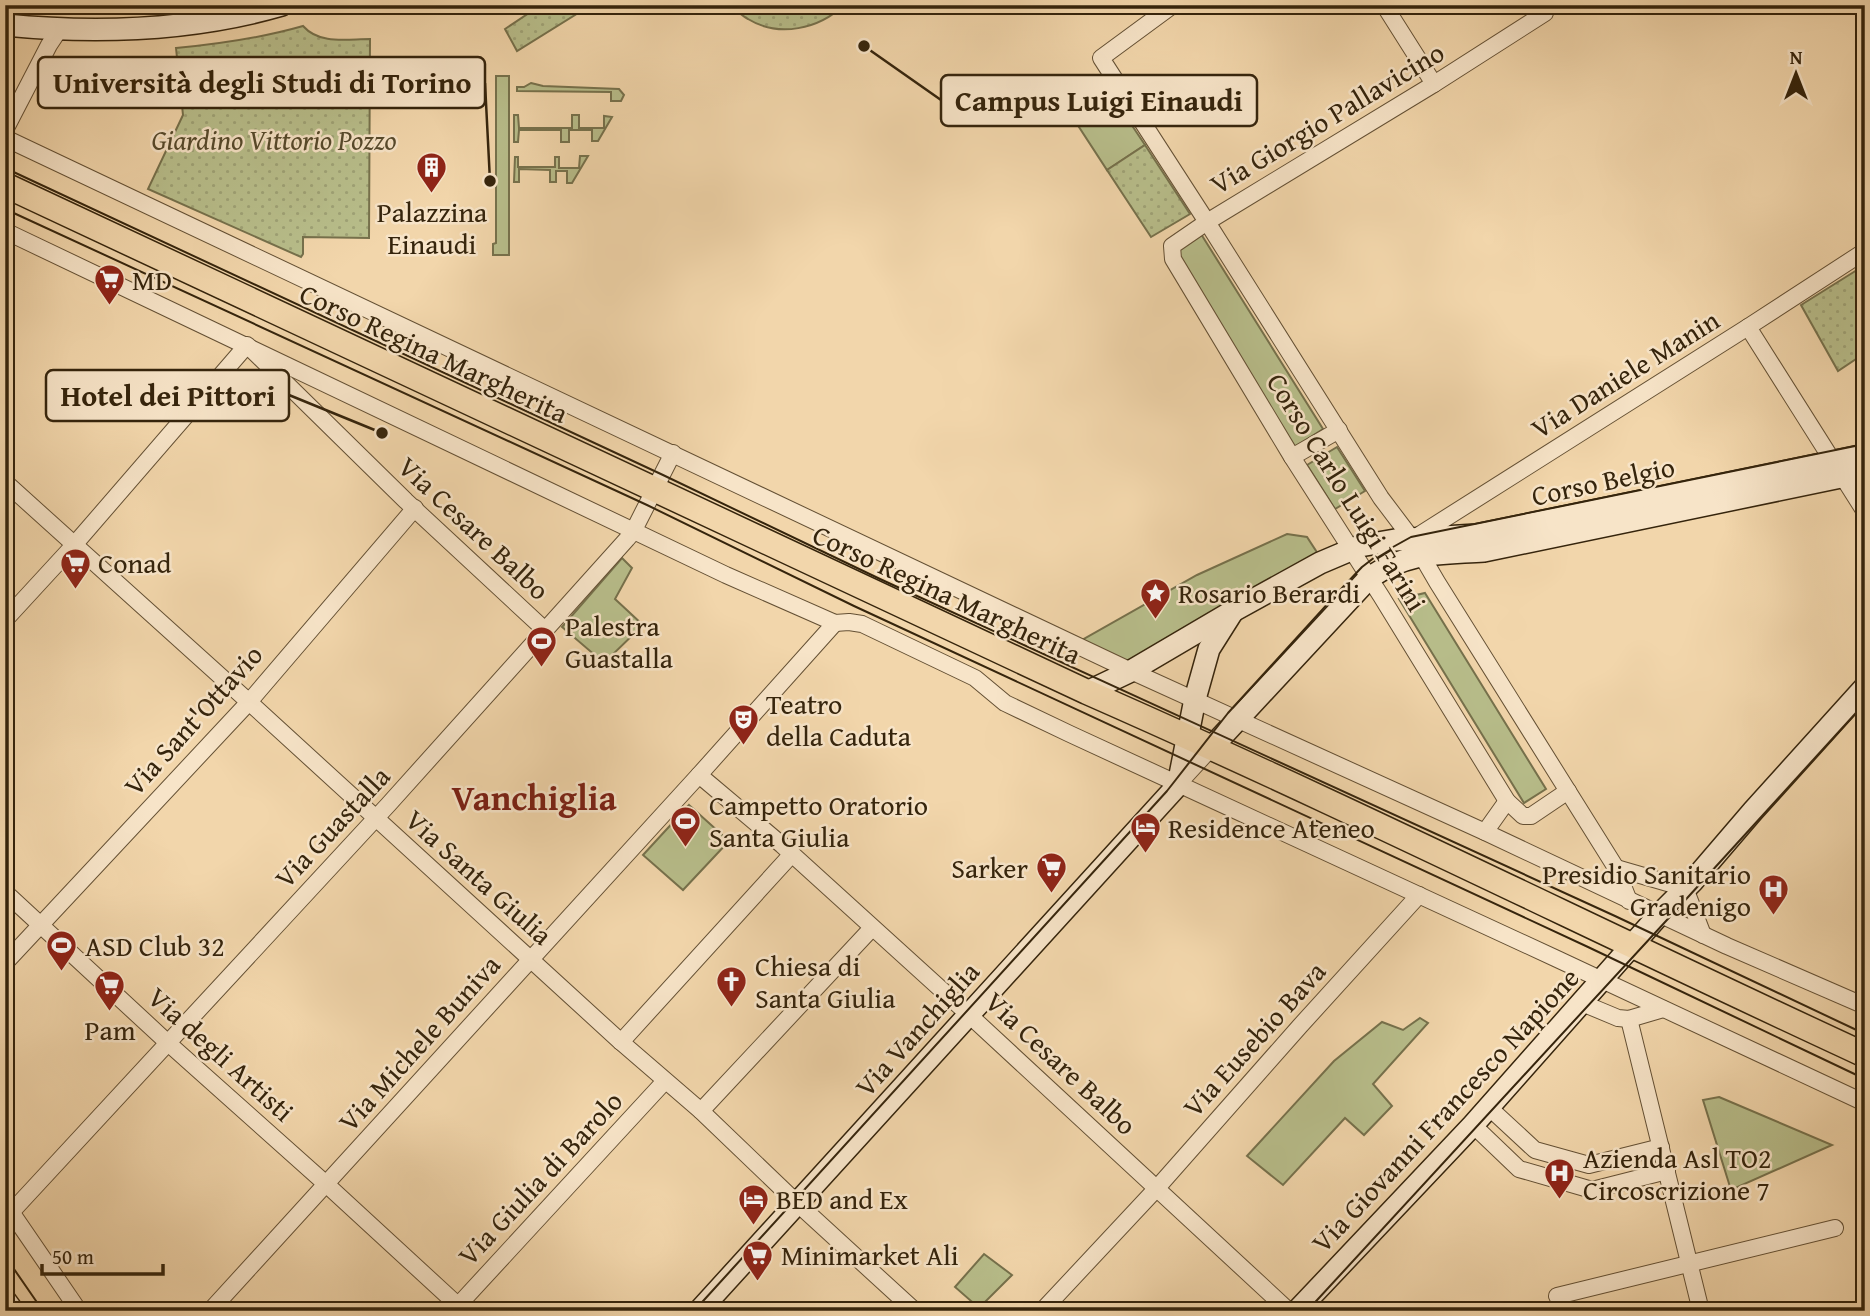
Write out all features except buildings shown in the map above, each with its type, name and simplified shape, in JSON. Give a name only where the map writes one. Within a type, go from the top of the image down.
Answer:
[{"type":"main road","name":"Corso Regina Margherita","points":[[5,185],[1087,692],[1212,747],[1865,1055]]},
{"type":"street","points":[[5,25],[59,30],[123,30],[214,21],[282,5]]},
{"type":"street","name":"Corso Carlo Luigi Farini","points":[[1173,5],[1101,58],[1208,222],[1381,498],[1417,547],[1616,868],[1629,901]]},
{"type":"street","points":[[1384,5],[1434,84]]},
{"type":"street","name":"Via Giorgio Pallavicino","points":[[1208,222],[1434,84],[1542,9]]},
{"type":"street","points":[[5,130],[59,30]]},
{"type":"street","name":"Corso Regina Margherita","points":[[5,138],[1131,671],[1239,718],[1659,915],[1865,1006]]},
{"type":"street","name":"Corso Carlo Luigi Farini","points":[[1208,222],[1172,246],[1172,259],[1507,802]]},
{"type":"street","points":[[5,231],[633,532],[835,623],[862,624],[975,678],[1005,703],[1865,1103]]},
{"type":"street","name":"Via Daniele Manin","points":[[1417,547],[1865,250]]},
{"type":"street","points":[[1748,327],[1865,512]]},
{"type":"street","points":[[5,620],[74,545],[247,345]]},
{"type":"street","name":"Via Cesare Balbo","points":[[247,345],[546,631]]},
{"type":"street","points":[[1292,457],[1339,430]]},
{"type":"street","name":"Via Guastalla","points":[[8,1212],[376,818],[633,532],[673,453]]},
{"type":"street","name":"Corso Belgio","points":[[1087,692],[1131,671],[1320,563],[1350,550],[1375,543],[1484,551],[1838,469],[1865,455]]},
{"type":"street","name":"Corso Belgio","points":[[1838,469],[1865,472]]},
{"type":"street","name":"Via Santa Giulia","points":[[5,482],[665,1082],[701,1111],[915,1311]]},
{"type":"street","name":"Via Sant'Ottavio","points":[[5,963],[248,702],[415,508]]},
{"type":"street","name":"Corso Belgio","points":[[1212,747],[1369,578],[1417,547]]},
{"type":"street","points":[[1178,785],[1195,699],[1209,649],[1233,611]]},
{"type":"street","name":"Via Michele Buniva","points":[[210,1311],[835,623]]},
{"type":"street","name":"Via Giovanni Francesco Napione","points":[[1297,1311],[1490,1107],[1865,687]]},
{"type":"street","points":[[1178,785],[1212,747]]},
{"type":"street","name":"Via Cesare Balbo","points":[[699,775],[792,854],[969,1014],[1289,1311]]},
{"type":"street","name":"Via Vanchiglia","points":[[699,1311],[1178,785]]},
{"type":"street","points":[[1485,832],[1507,802],[1523,816],[1531,816],[1568,791]]},
{"type":"street","points":[[621,1042],[792,854]]},
{"type":"street","points":[[1616,868],[1685,888],[1703,935]]},
{"type":"street","name":"Via degli Artisti","points":[[5,892],[326,1184],[458,1309]]},
{"type":"street","name":"Via Eusebio Bava","points":[[1042,1311],[1157,1188],[1419,895]]},
{"type":"street","points":[[701,1111],[872,928]]},
{"type":"street","points":[[1581,1003],[1629,1019],[1663,1010]]},
{"type":"street","points":[[1629,1019],[1701,1311]]},
{"type":"street","name":"Via Giulia di Barolo","points":[[458,1309],[665,1082]]},
{"type":"street","points":[[1490,1107],[1535,1150],[1588,1165],[1661,1147]]},
{"type":"street","points":[[1473,1125],[1519,1169],[1592,1190],[1667,1171]]},
{"type":"street","points":[[1503,1154],[1521,1137]]},
{"type":"street","points":[[1555,1179],[1561,1157]]},
{"type":"street","points":[[1611,1159],[1618,1183]]},
{"type":"street","points":[[8,1212],[79,1311]]},
{"type":"street","points":[[1556,1296],[1835,1228]]},
{"type":"street","points":[[5,1300],[13,1311]]},
{"type":"green space","points":[[541,5],[591,5],[517,51],[505,29]]},
{"type":"green space","points":[[731,5],[844,5],[811,25],[785,29],[760,25]]},
{"type":"green space","name":"Giardino Vittorio Pozzo","points":[[303,26],[317,36],[326,38],[370,39],[369,238],[303,237],[301,257],[148,189],[183,115],[176,48],[240,40]]},
{"type":"green space","points":[[496,76],[509,76],[509,255],[493,255],[493,244],[496,243]]},
{"type":"green space","points":[[1101,79],[1145,145],[1107,170],[1064,104]]},
{"type":"green space","points":[[531,83],[543,86],[619,89],[624,95],[621,101],[611,101],[611,92],[517,91],[517,87]]},
{"type":"green space","points":[[514,115],[518,115],[519,128],[572,128],[572,115],[579,115],[579,128],[604,128],[604,116],[612,117],[598,141],[592,141],[592,130],[569,130],[569,142],[561,142],[561,130],[519,130],[518,142],[514,142]]},
{"type":"green space","points":[[1145,145],[1190,214],[1151,237],[1107,170]]},
{"type":"green space","points":[[580,156],[588,156],[572,183],[567,183],[567,171],[556,171],[556,182],[550,182],[550,170],[519,169],[519,182],[514,182],[515,157],[518,157],[518,167],[555,167],[555,157],[559,157],[559,168],[579,168]]},
{"type":"green space","points":[[1201,234],[1323,429],[1295,447],[1172,252]]},
{"type":"green space","points":[[1865,265],[1865,353],[1838,371],[1801,305]]},
{"type":"green space","points":[[1337,447],[1365,491],[1335,509],[1307,465]]},
{"type":"green space","points":[[1287,534],[1307,537],[1320,557],[1131,671],[1075,644],[1197,575]]},
{"type":"green space","points":[[622,558],[632,568],[615,599],[643,625],[604,663],[562,627]]},
{"type":"green space","points":[[1425,593],[1546,789],[1524,803],[1399,599]]},
{"type":"green space","name":"Campetto Oratorio Santa Giulia","points":[[689,805],[729,841],[683,890],[643,855]]},
{"type":"green space","points":[[1420,1018],[1428,1023],[1373,1084],[1392,1106],[1364,1135],[1345,1118],[1283,1185],[1247,1156],[1334,1061],[1382,1022],[1403,1030]]},
{"type":"green space","points":[[1719,1097],[1832,1145],[1731,1190],[1703,1100]]},
{"type":"green space","points":[[984,1254],[1012,1275],[979,1308],[955,1287]]},
{"type":"tram line","points":[[5,168],[880,579],[1615,916],[1865,1034]]},
{"type":"tram line","points":[[5,209],[647,505],[854,606],[1588,947],[1865,1079]]},
{"type":"tram line","points":[[694,1311],[1167,791],[1228,713],[1343,587],[1375,557],[1411,537],[1865,444]]},
{"type":"tram line","points":[[1307,1311],[1865,703]]},
{"type":"tram line","points":[[5,1256],[43,1311]]},
{"type":"place","name":"Campus Luigi Einaudi","points":[[864,46]]},
{"type":"place","name":"Università degli Studi di Torino","points":[[490,181]]},
{"type":"place","name":"Palazzina Einaudi","points":[[432,195]]},
{"type":"place","name":"MD","points":[[109,307]]},
{"type":"place","name":"Hotel dei Pittori","points":[[382,433]]},
{"type":"place","name":"Conad","points":[[75,590]]},
{"type":"place","name":"Rosario Berardi","points":[[1155,620]]},
{"type":"place","name":"Palestra Guastalla","points":[[542,669]]},
{"type":"place","name":"Teatro della Caduta","points":[[743,747]]},
{"type":"place","name":"Campetto Oratorio Santa Giulia","points":[[686,848]]},
{"type":"place","name":"Residence Ateneo","points":[[1145,855]]},
{"type":"place","name":"Sarker","points":[[1051,895]]},
{"type":"place","name":"Presidio Sanitario Gradenigo","points":[[1774,917]]},
{"type":"place","name":"ASD Club 32","points":[[62,973]]},
{"type":"place","name":"Chiesa di Santa Giulia","points":[[732,1009]]},
{"type":"place","name":"Pam","points":[[110,1013]]},
{"type":"place","name":"Azienda Asl TO2 Circoscrizione 7","points":[[1560,1201]]},
{"type":"place","name":"BED and Ex","points":[[753,1226]]},
{"type":"place","name":"Minimarket Ali","points":[[758,1282]]},
{"type":"district","name":"Vanchiglia","points":[[534,798]]}]
